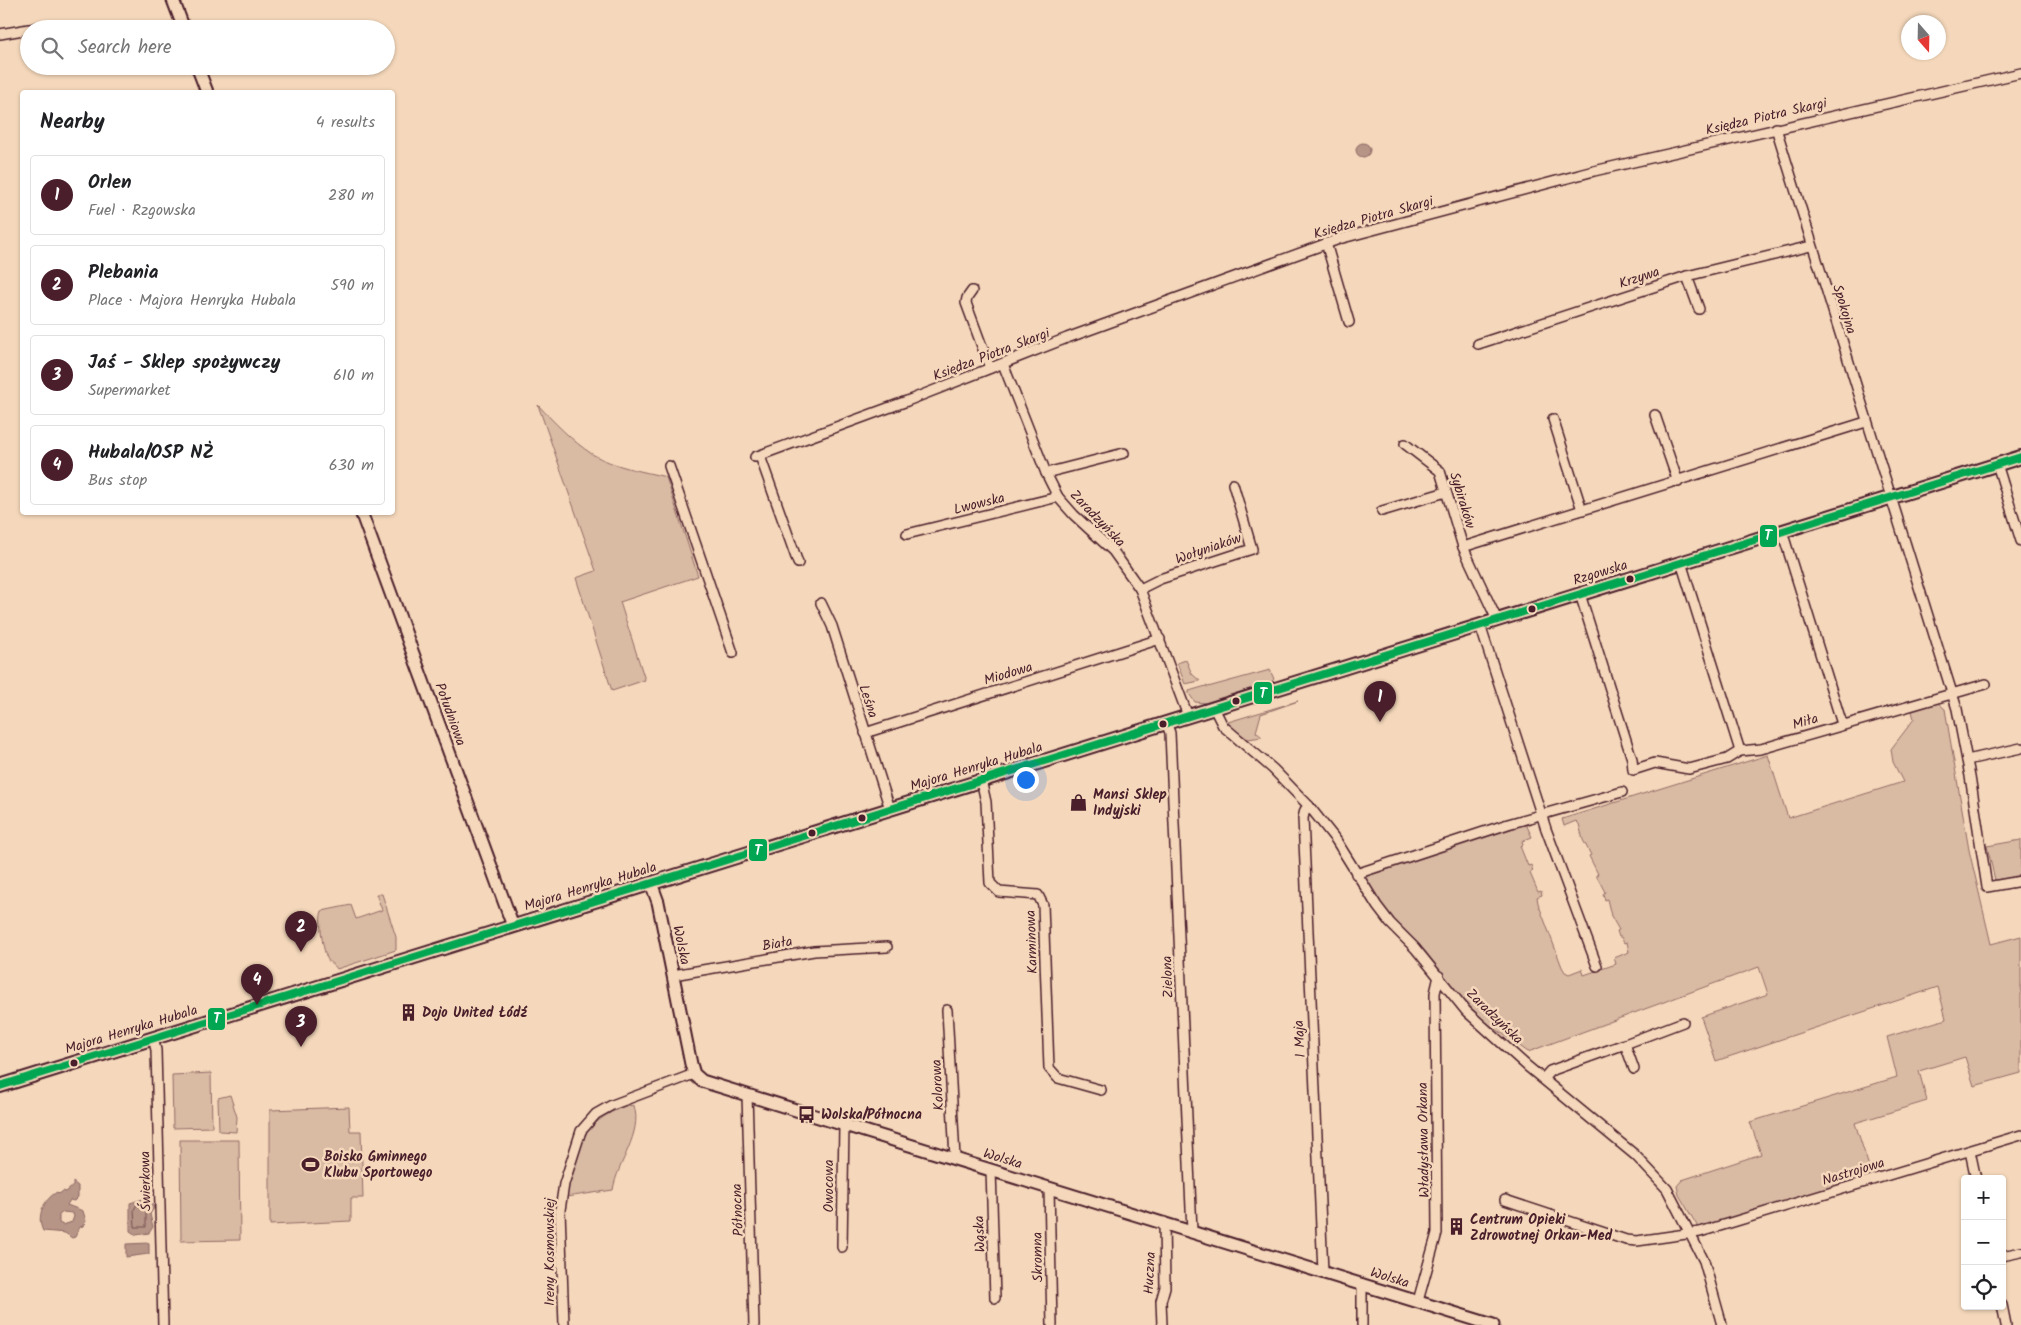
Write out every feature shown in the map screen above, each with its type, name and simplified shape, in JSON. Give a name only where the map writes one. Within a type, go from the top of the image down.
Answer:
[{"type":"main road","name":"Rzgowska","points":[[1188,716],[2021,457]]},
{"type":"main road","name":"Majora Henryka Hubala","points":[[0,1086],[1188,716]]},
{"type":"street","points":[[173,0],[181,20]]},
{"type":"street","points":[[0,34],[20,31]]},
{"type":"street","name":"Księdza Piotra Skargi","points":[[798,563],[758,457],[1326,243],[1594,171],[2021,73]]},
{"type":"street","points":[[200,75],[206,90]]},
{"type":"street","name":"Spokojna","points":[[1776,128],[1811,246],[1952,694],[1967,760],[1987,887],[2021,881]]},
{"type":"street","points":[[1326,243],[1349,322]]},
{"type":"street","name":"Krzywa","points":[[1478,344],[1687,276],[1811,246]]},
{"type":"street","points":[[1687,276],[1699,309]]},
{"type":"street","points":[[972,291],[966,303],[990,368]]},
{"type":"street","name":"Zaradzyńska","points":[[1003,364],[1046,473],[1058,497],[1069,511],[1113,551],[1140,589],[1188,716]]},
{"type":"street","points":[[1656,415],[1678,482]]},
{"type":"street","points":[[1553,420],[1582,510]]},
{"type":"street","name":"Sybiraków","points":[[1406,444],[1440,471],[1463,547],[1678,482],[1866,422]]},
{"type":"street","points":[[1046,473],[1124,453]]},
{"type":"street","points":[[1997,464],[2021,540]]},
{"type":"street","points":[[669,466],[733,653]]},
{"type":"street","name":"Wołyniaków","points":[[1140,589],[1160,579],[1252,549],[1232,484]]},
{"type":"street","points":[[1382,511],[1446,492]]},
{"type":"street","name":"Lwowska","points":[[907,534],[1058,497]]},
{"type":"street","name":"Południowa","points":[[362,515],[513,926]]},
{"type":"street","points":[[1782,531],[1842,724]]},
{"type":"street","points":[[1463,547],[1497,620]]},
{"type":"street","points":[[1681,562],[1740,751]]},
{"type":"street","name":"Miła","points":[[1580,594],[1631,755],[1633,770],[1656,763],[1689,768],[1727,759],[1740,751],[1761,749],[1842,724],[1868,720],[1902,707],[1986,684]]},
{"type":"street","name":"Leśna","points":[[822,603],[832,626],[864,733],[890,809]]},
{"type":"street","points":[[1480,625],[1541,815],[1597,966]]},
{"type":"street","name":"Miodowa","points":[[864,733],[1160,639]]},
{"type":"street","name":"Zaradzyńska","points":[[1214,708],[1223,726],[1273,769],[1309,806],[1336,840],[1356,874],[1390,923],[1415,948],[1466,1010],[1543,1079],[1635,1155],[1668,1189],[1704,1261],[1722,1325]]},
{"type":"street","name":"Zielona","points":[[1166,722],[1170,753],[1192,1230]]},
{"type":"street","points":[[1967,760],[2021,748]]},
{"type":"street","name":"Karminowa","points":[[981,780],[986,802],[990,883],[999,892],[1029,893],[1042,898],[1049,1068],[1054,1075],[1062,1080],[1101,1090]]},
{"type":"street","points":[[1356,874],[1541,815],[1622,792]]},
{"type":"street","name":"1 Maja","points":[[1309,806],[1305,810],[1303,818],[1323,1272]]},
{"type":"street","name":"Wolska","points":[[651,883],[658,902],[694,1074],[702,1081],[1192,1230],[1492,1325]]},
{"type":"street","name":"Biała","points":[[673,975],[814,950],[887,947]]},
{"type":"street","name":"Władysława Orkana","points":[[1418,1301],[1438,1233],[1435,988],[1438,976]]},
{"type":"street","name":"Kolorowa","points":[[947,1010],[955,1158]]},
{"type":"street","points":[[1543,1079],[1550,1071],[1683,1022]]},
{"type":"street","name":"Świerkowa","points":[[152,1038],[156,1050],[163,1325]]},
{"type":"street","points":[[1625,1044],[1634,1069]]},
{"type":"street","name":"Ireny Kosmowskiej","points":[[564,1325],[560,1210],[564,1184],[581,1131],[596,1114],[612,1105],[694,1074]]},
{"type":"street","name":"Północna","points":[[747,1095],[754,1325]]},
{"type":"street","name":"Owocowa","points":[[842,1247],[844,1125]]},
{"type":"street","name":"Nastrojowa","points":[[1505,1200],[1626,1240],[1692,1234],[2021,1135]]},
{"type":"street","points":[[1970,1150],[1975,1175]]},
{"type":"street","name":"Wąska","points":[[991,1170],[995,1298]]},
{"type":"street","name":"Skromna","points":[[1049,1188],[1052,1325]]},
{"type":"street","name":"Huczna","points":[[1162,1325],[1162,1300],[1165,1286],[1164,1222]]},
{"type":"street","points":[[2006,1255],[2021,1252]]},
{"type":"street","points":[[1362,1284],[1362,1325]]},
{"type":"street","points":[[2003,1310],[2006,1325]]},
{"type":"shaded area","points":[[538,405],[570,437],[592,454],[638,471],[666,477],[698,576],[620,602],[645,680],[612,691],[576,578],[596,571]]},
{"type":"shaded area","points":[[1186,660],[1192,674],[1200,681],[1185,684],[1177,663]]},
{"type":"shaded area","points":[[1270,670],[1274,679],[1270,683],[1205,703],[1195,702],[1189,694],[1189,691]]},
{"type":"shaded area","points":[[1298,701],[1261,714],[1256,732],[1262,737],[1248,739],[1230,727],[1228,722]]},
{"type":"shaded area","points":[[1938,703],[1945,709],[1969,850],[1991,944],[2021,936],[2021,1073],[1974,1086],[1965,1057],[1919,1071],[1927,1101],[1855,1123],[1872,1176],[1699,1229],[1679,1195],[1677,1186],[1682,1180],[1761,1154],[1750,1122],[1897,1077],[1887,1037],[1946,1019],[1938,987],[1716,1061],[1701,1017],[1768,994],[1759,967],[1528,1052],[1483,1020],[1461,997],[1425,951],[1382,909],[1364,877],[1526,824],[1532,837],[1522,841],[1523,845],[1520,846],[1528,866],[1531,865],[1533,871],[1530,873],[1538,892],[1541,891],[1542,895],[1537,897],[1538,903],[1562,967],[1569,974],[1582,969],[1584,975],[1616,964],[1614,958],[1629,952],[1627,942],[1624,943],[1621,937],[1619,937],[1617,931],[1619,930],[1611,916],[1607,899],[1605,900],[1603,894],[1605,892],[1596,875],[1598,874],[1589,856],[1591,855],[1583,840],[1579,824],[1576,821],[1564,826],[1562,819],[1768,755],[1788,818],[1903,782],[1893,762],[1891,749],[1914,719],[1912,711]]},
{"type":"shaded area","points":[[2021,840],[2021,876],[1995,880],[1987,846]]},
{"type":"shaded area","points":[[376,894],[382,894],[396,937],[396,950],[337,969],[329,961],[324,950],[321,928],[322,911],[351,905],[356,919],[382,910]]},
{"type":"shaded area","points":[[211,1073],[212,1127],[173,1128],[172,1075]]},
{"type":"shaded area","points":[[230,1095],[237,1117],[236,1132],[219,1131],[218,1098]]},
{"type":"shaded area","points":[[628,1105],[634,1106],[636,1116],[635,1127],[613,1190],[566,1197],[573,1165],[582,1140],[599,1120],[611,1112]]},
{"type":"shaded area","name":"Boisko Gminnego Klubu Sportowego","points":[[349,1107],[350,1131],[361,1131],[363,1198],[351,1198],[351,1221],[270,1225],[270,1110]]},
{"type":"shaded area","points":[[180,1140],[239,1140],[240,1240],[181,1241]]},
{"type":"water","points":[[1360,143],[1366,143],[1370,150],[1366,157],[1360,157],[1356,153],[1356,147]]},
{"type":"water","points":[[73,1182],[78,1186],[78,1197],[74,1201],[70,1200],[67,1205],[83,1211],[86,1221],[83,1226],[80,1227],[75,1237],[72,1238],[65,1233],[43,1231],[40,1220],[45,1204],[52,1195],[57,1192],[59,1194],[63,1191],[66,1192],[73,1186]],"holes":[[[63,1212],[72,1213],[74,1216],[72,1222],[63,1225],[59,1223],[59,1215]]]},
{"type":"water","points":[[143,1199],[153,1205],[154,1208],[150,1214],[153,1227],[149,1233],[136,1235],[130,1231],[130,1203]]},
{"type":"water","points":[[149,1243],[149,1254],[126,1257],[126,1244]]},
{"type":"transit line","name":"T","points":[[0,1086],[2021,457]]},
{"type":"place","name":"Orlen","points":[[1380,722]]},
{"type":"place","name":"Mansi Sklep Indyjski","points":[[1079,802]]},
{"type":"place","name":"Plebania","points":[[301,952]]},
{"type":"place","name":"Hubala/OSP NŻ","points":[[257,1005]]},
{"type":"place","name":"Dojo United Łódź","points":[[408,1012]]},
{"type":"place","name":"Jaś - Sklep spożywczy","points":[[301,1047]]},
{"type":"place","name":"Wolska/Północna","points":[[807,1114]]},
{"type":"place","name":"Boisko Gminnego Klubu Sportowego","points":[[310,1164]]},
{"type":"place","name":"Centrum Opieki Zdrowotnej Orkan-Med","points":[[1456,1227]]}]
